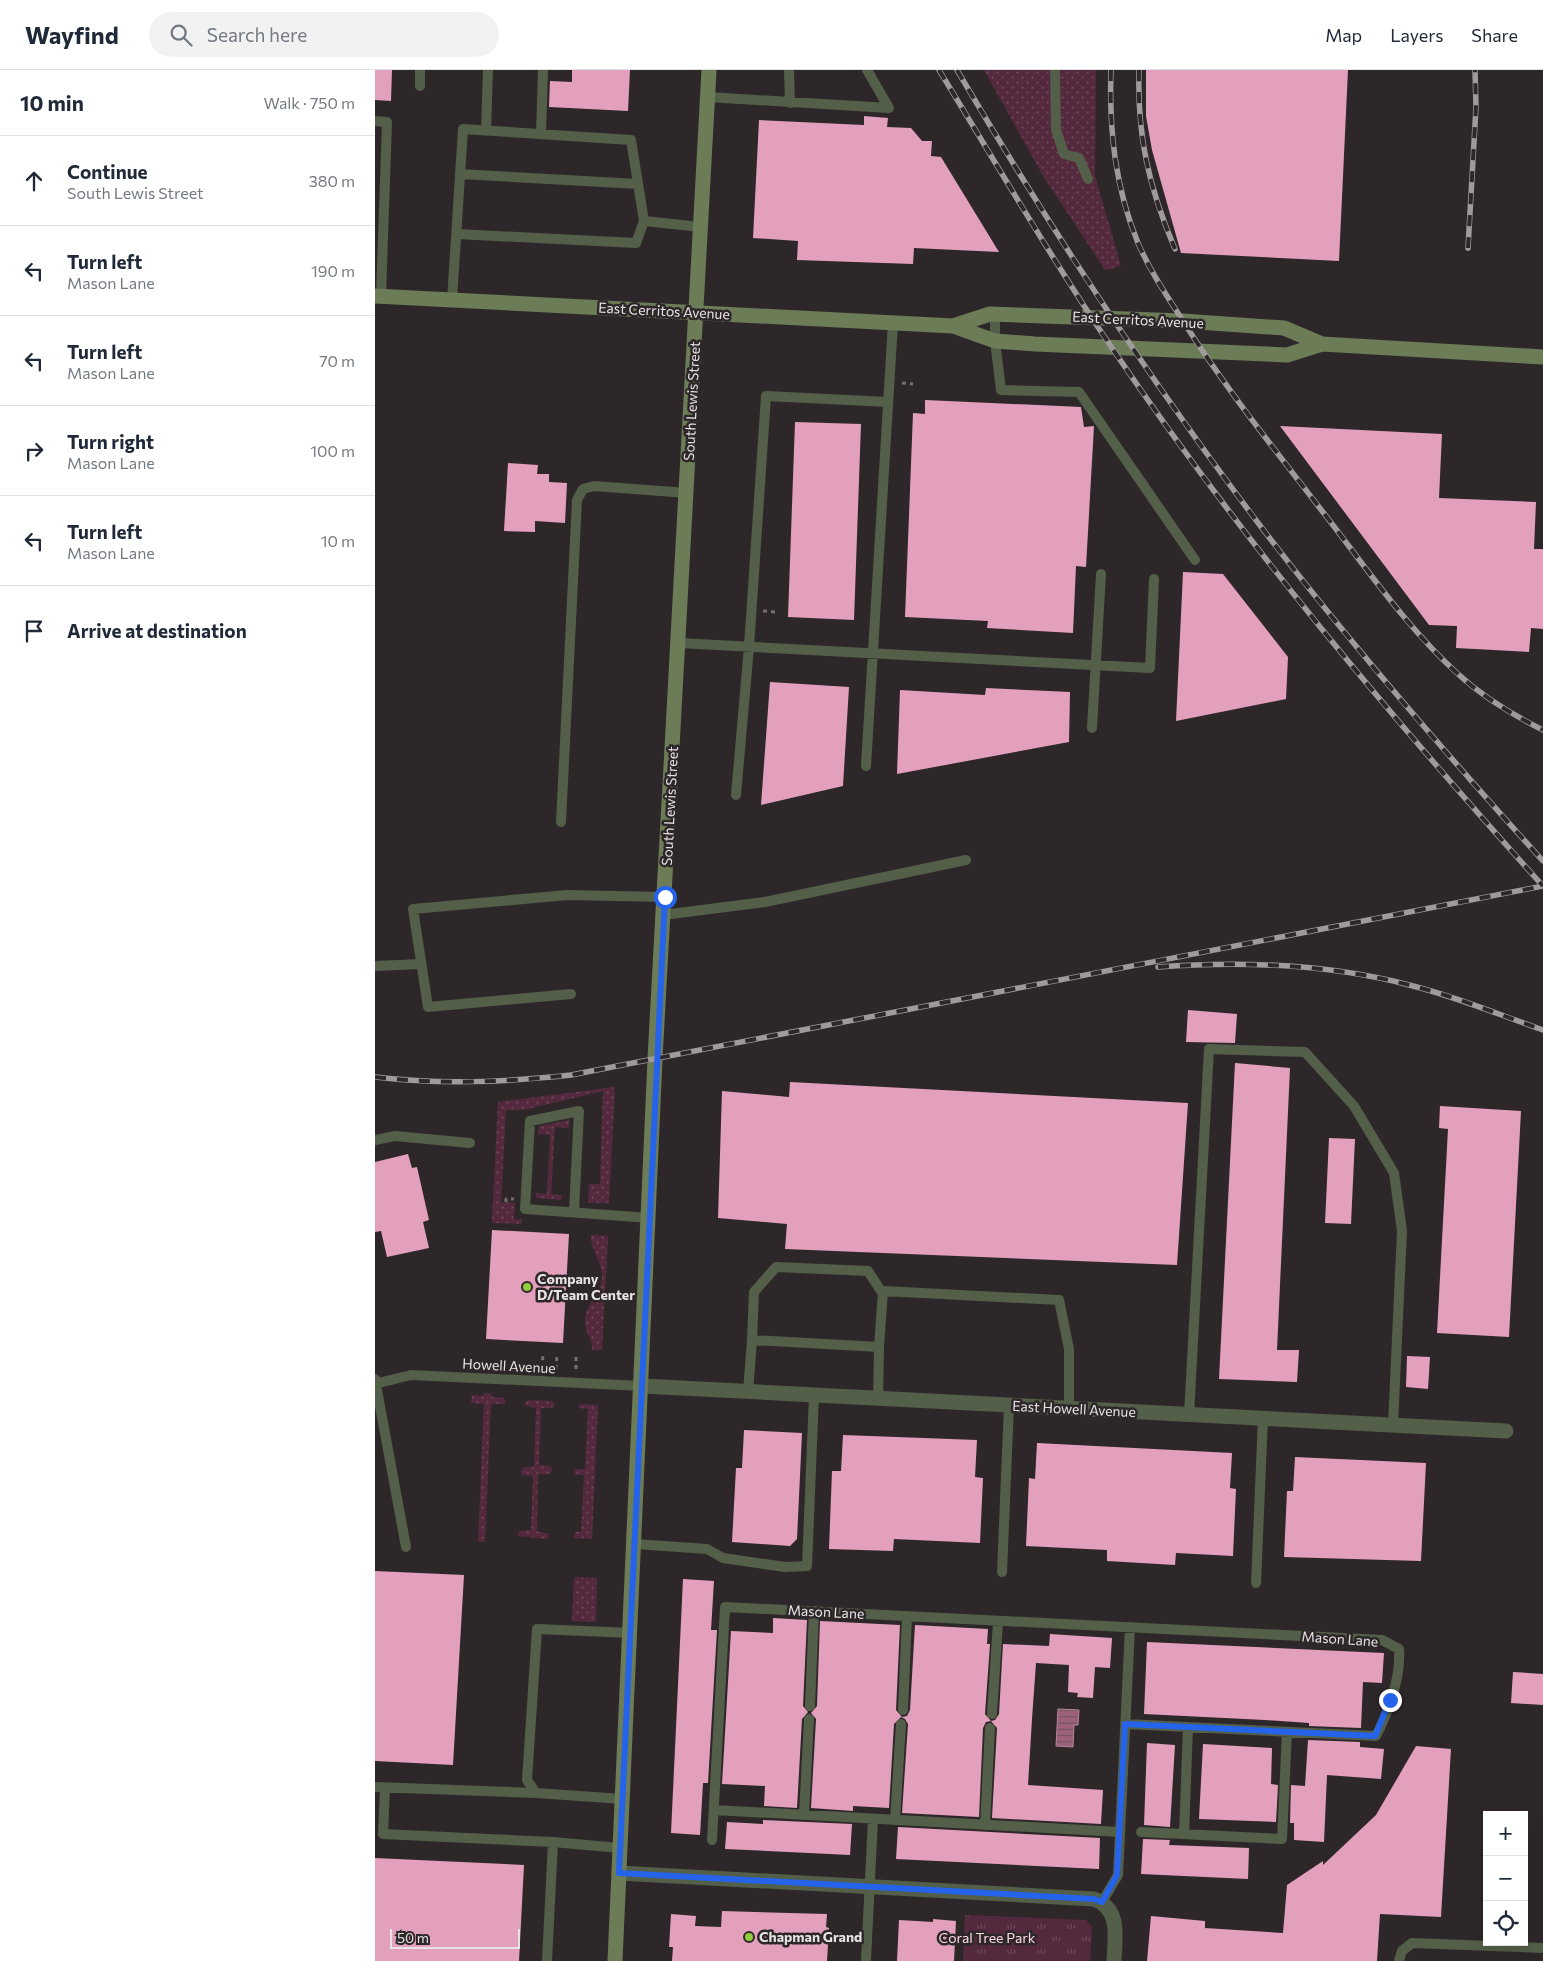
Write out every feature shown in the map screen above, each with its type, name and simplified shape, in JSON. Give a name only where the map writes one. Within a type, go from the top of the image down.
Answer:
[{"type":"main road","name":"South Lewis Street","points":[[615,1961],[663,915],[709,70]]},
{"type":"main road","name":"East Cerritos Avenue","points":[[378,296],[953,326],[995,341],[1287,355],[1322,344]]},
{"type":"main road","name":"East Cerritos Avenue","points":[[953,326],[995,314],[1283,328],[1322,344],[1543,357]]},
{"type":"street","name":"East Howell Avenue","points":[[642,1386],[1506,1431]]},
{"type":"street","points":[[619,1873],[1094,1899],[1107,1906],[1115,1924],[1114,1961]]},
{"type":"lane","points":[[420,70],[420,86]]},
{"type":"lane","points":[[486,131],[488,70]]},
{"type":"lane","points":[[541,134],[543,70]]},
{"type":"lane","points":[[789,70],[791,103]]},
{"type":"lane","points":[[707,97],[889,108],[867,70]]},
{"type":"lane","points":[[1055,70],[1055,117],[1059,138],[1064,154],[1079,158],[1088,179]]},
{"type":"lane","points":[[375,121],[387,122],[378,296]]},
{"type":"lane","points":[[452,300],[463,129],[631,140],[644,221],[636,243],[457,234]]},
{"type":"lane","points":[[460,174],[638,184]]},
{"type":"lane","points":[[644,221],[701,227]]},
{"type":"lane","points":[[995,314],[995,341],[1001,390],[1079,392],[1195,560]]},
{"type":"lane","points":[[865,766],[893,323]]},
{"type":"lane","points":[[736,795],[749,647],[766,396],[888,402]]},
{"type":"lane","points":[[561,822],[577,500],[583,489],[594,486],[687,493]]},
{"type":"lane","points":[[1092,728],[1101,574]]},
{"type":"lane","points":[[679,643],[1150,668],[1154,579]]},
{"type":"lane","points":[[663,915],[765,902],[966,860]]},
{"type":"lane","points":[[571,994],[428,1007],[413,909],[567,895],[665,897]]},
{"type":"lane","points":[[375,966],[421,964]]},
{"type":"lane","points":[[1189,1415],[1209,1049],[1305,1052],[1354,1106],[1394,1173],[1401,1231],[1393,1425]]},
{"type":"lane","points":[[574,1212],[579,1112],[530,1121],[525,1209],[650,1218]]},
{"type":"lane","points":[[375,1140],[395,1136],[470,1143]]},
{"type":"lane","points":[[748,1392],[754,1292],[775,1267],[868,1271],[883,1294],[878,1398]]},
{"type":"lane","points":[[883,1294],[883,1291],[1059,1300],[1069,1349],[1069,1408]]},
{"type":"lane","points":[[752,1340],[879,1347]]},
{"type":"lane","name":"Howell Avenue","points":[[375,1382],[411,1375],[642,1386]]},
{"type":"lane","points":[[375,1382],[406,1547]]},
{"type":"lane","points":[[635,1544],[707,1549],[723,1558],[785,1567],[807,1566],[815,1395]]},
{"type":"lane","points":[[1002,1572],[1009,1405]]},
{"type":"lane","points":[[1256,1583],[1263,1418]]},
{"type":"lane","name":"Mason Lane","points":[[713,1840],[725,1607],[1381,1640],[1399,1649],[1397,1676],[1390,1700],[1375,1736],[1125,1724]]},
{"type":"lane","points":[[810,1706],[815,1611]]},
{"type":"lane","points":[[903,1710],[907,1616]]},
{"type":"lane","points":[[992,1714],[998,1622]]},
{"type":"lane","points":[[1107,1906],[1117,1875],[1130,1627]]},
{"type":"lane","points":[[536,1793],[527,1780],[537,1629],[631,1633]]},
{"type":"lane","points":[[803,1815],[809,1719]]},
{"type":"lane","points":[[895,1820],[901,1724]]},
{"type":"lane","points":[[1184,1834],[1189,1727]]},
{"type":"lane","points":[[985,1825],[990,1728]]},
{"type":"lane","points":[[1141,1832],[1282,1839],[1287,1732]]},
{"type":"lane","points":[[620,1848],[553,1842],[383,1834],[380,1788],[536,1793],[623,1800]]},
{"type":"lane","points":[[714,1810],[1119,1832]]},
{"type":"lane","points":[[866,1960],[873,1819]]},
{"type":"lane","points":[[547,1961],[553,1842]]},
{"type":"lane","points":[[1399,1961],[1402,1951],[1412,1943],[1543,1948]]},
{"type":"path","points":[[899,383],[913,384]]},
{"type":"path","points":[[761,611],[775,612]]},
{"type":"path","points":[[506,1202],[506,1199],[514,1199]]},
{"type":"path","points":[[542,1368],[543,1354]]},
{"type":"path","points":[[556,1369],[557,1355]]},
{"type":"path","points":[[576,1356],[576,1370]]},
{"type":"green space","points":[[984,70],[1096,70],[1095,176],[1121,266],[1105,270],[1042,174]]},
{"type":"green space","points":[[615,1087],[609,1203],[588,1203],[589,1184],[600,1184],[603,1091],[523,1110],[506,1110],[501,1202],[515,1203],[514,1219],[522,1219],[521,1224],[492,1223],[498,1102]]},
{"type":"green space","points":[[569,1120],[569,1128],[555,1127],[551,1194],[562,1195],[561,1200],[536,1198],[536,1193],[547,1194],[550,1135],[538,1134],[539,1126]]},
{"type":"green space","points":[[591,1235],[608,1236],[602,1350],[592,1350],[585,1324],[588,1308],[599,1288],[602,1276],[600,1265],[592,1246]]},
{"type":"green space","points":[[483,1393],[492,1394],[492,1397],[503,1398],[506,1401],[505,1404],[491,1404],[485,1542],[478,1542],[484,1404],[471,1403],[472,1395],[483,1396]]},
{"type":"green space","points":[[529,1400],[552,1401],[555,1404],[552,1408],[541,1408],[539,1465],[550,1466],[552,1470],[550,1474],[538,1474],[537,1531],[549,1534],[547,1539],[518,1536],[519,1531],[531,1530],[533,1476],[522,1475],[521,1472],[524,1467],[534,1467],[536,1408],[523,1405]]},
{"type":"green space","points":[[579,1404],[598,1405],[592,1539],[574,1538],[575,1532],[581,1532],[584,1475],[575,1475],[575,1469],[585,1469],[588,1409],[579,1408]]},
{"type":"green space","points":[[574,1577],[597,1578],[596,1622],[572,1621]]},
{"type":"green space","name":"Coral Tree Park","points":[[965,1915],[1086,1920],[1092,1927],[1090,1961],[963,1961]]},
{"type":"shaded area","points":[[1058,1709],[1079,1710],[1078,1725],[1074,1725],[1073,1747],[1056,1746]]},
{"type":"building","points":[[375,70],[392,70],[391,101],[375,100]]},
{"type":"building","points":[[572,70],[630,70],[628,111],[549,107],[550,81],[572,82]]},
{"type":"building","points":[[1146,70],[1348,70],[1339,261],[1181,253],[1152,150],[1146,116]]},
{"type":"building","points":[[864,116],[888,118],[887,127],[911,128],[922,141],[932,141],[931,156],[941,157],[999,252],[914,248],[913,264],[797,260],[798,241],[753,238],[759,120],[864,125]]},
{"type":"building","points":[[925,400],[1081,407],[1084,427],[1094,426],[1086,567],[1076,566],[1073,633],[987,628],[988,621],[905,617],[913,413],[925,414]]},
{"type":"building","points":[[795,422],[861,424],[854,620],[788,617]]},
{"type":"building","points":[[1280,426],[1442,434],[1439,498],[1536,502],[1534,549],[1543,549],[1543,629],[1531,628],[1529,652],[1456,648],[1457,626],[1429,625]]},
{"type":"building","points":[[508,463],[538,465],[537,474],[549,474],[549,482],[567,483],[565,523],[535,521],[535,532],[504,531]]},
{"type":"building","points":[[1183,572],[1223,574],[1288,657],[1286,699],[1176,721]]},
{"type":"building","points":[[770,682],[849,687],[843,786],[761,805]]},
{"type":"building","points":[[986,688],[1070,692],[1069,742],[897,774],[900,690],[985,695]]},
{"type":"building","points":[[1188,1010],[1237,1014],[1235,1043],[1186,1042]]},
{"type":"building","points":[[1235,1063],[1290,1068],[1277,1350],[1299,1350],[1297,1382],[1219,1379]]},
{"type":"building","points":[[790,1082],[1188,1103],[1177,1265],[785,1249],[787,1224],[718,1218],[722,1091],[789,1097]]},
{"type":"building","points":[[1440,1106],[1521,1111],[1509,1337],[1437,1333],[1448,1129],[1439,1128]]},
{"type":"building","points":[[1329,1138],[1355,1139],[1351,1224],[1325,1223]]},
{"type":"building","points":[[408,1154],[412,1168],[417,1167],[429,1220],[423,1222],[429,1248],[387,1257],[381,1231],[375,1232],[375,1162]]},
{"type":"building","name":"Company D/Team Center","points":[[492,1230],[569,1234],[563,1343],[486,1339]]},
{"type":"building","points":[[1407,1356],[1430,1357],[1428,1389],[1406,1387]]},
{"type":"building","points":[[744,1430],[802,1433],[797,1539],[790,1546],[732,1542],[736,1468],[742,1468]]},
{"type":"building","points":[[843,1435],[977,1440],[975,1477],[983,1478],[980,1543],[894,1539],[893,1551],[829,1549],[832,1471],[841,1471]]},
{"type":"building","points":[[1037,1443],[1232,1453],[1230,1488],[1236,1489],[1233,1556],[1176,1553],[1175,1565],[1107,1561],[1107,1550],[1026,1546],[1029,1478],[1035,1479]]},
{"type":"building","points":[[1295,1457],[1426,1463],[1421,1561],[1284,1557],[1287,1491],[1293,1491]]},
{"type":"building","points":[[375,1571],[464,1575],[453,1765],[375,1761]]},
{"type":"building","points":[[683,1579],[714,1581],[711,1630],[717,1630],[708,1783],[703,1783],[700,1835],[671,1833]]},
{"type":"building","points":[[773,1618],[807,1620],[803,1706],[808,1712],[802,1719],[797,1808],[764,1806],[765,1786],[722,1784],[731,1631],[773,1633]]},
{"type":"building","points":[[820,1621],[900,1625],[896,1710],[902,1717],[907,1716],[910,1710],[915,1625],[988,1629],[987,1644],[990,1644],[985,1714],[991,1721],[986,1722],[983,1728],[979,1817],[902,1813],[908,1724],[901,1717],[894,1724],[889,1808],[853,1806],[853,1811],[811,1808],[816,1719],[811,1713],[817,1706]]},
{"type":"building","points":[[1050,1634],[1112,1638],[1110,1668],[1095,1667],[1093,1698],[1077,1697],[1078,1693],[1068,1692],[1069,1665],[1036,1663],[1028,1785],[1103,1790],[1101,1824],[992,1818],[997,1728],[991,1721],[995,1720],[999,1714],[1003,1644],[1049,1646]]},
{"type":"building","points":[[1147,1642],[1384,1653],[1382,1683],[1363,1682],[1361,1728],[1309,1726],[1309,1723],[1265,1720],[1144,1714]]},
{"type":"building","points":[[1513,1672],[1543,1674],[1543,1705],[1511,1703]]},
{"type":"building","points":[[1308,1740],[1360,1742],[1360,1747],[1384,1749],[1381,1779],[1327,1775],[1324,1842],[1294,1840],[1294,1823],[1290,1823],[1291,1785],[1305,1786]]},
{"type":"building","points":[[1147,1743],[1175,1745],[1170,1827],[1144,1825]]},
{"type":"building","points":[[1203,1744],[1272,1748],[1271,1784],[1278,1785],[1276,1822],[1199,1819]]},
{"type":"building","points":[[1416,1746],[1451,1749],[1441,1917],[1380,1914],[1377,1961],[1147,1961],[1151,1916],[1205,1921],[1205,1928],[1283,1933],[1287,1885],[1323,1861],[1323,1865],[1376,1815]]},
{"type":"building","points":[[763,1820],[852,1824],[850,1855],[725,1849],[727,1822],[763,1824]]},
{"type":"building","points":[[898,1827],[1100,1838],[1099,1869],[896,1859]]},
{"type":"building","points":[[1143,1839],[1170,1840],[1169,1845],[1249,1848],[1248,1879],[1141,1874]]},
{"type":"building","points":[[375,1858],[524,1865],[519,1961],[375,1961]]},
{"type":"building","name":"Chapman Grand","points":[[722,1911],[827,1914],[826,1927],[829,1928],[827,1961],[672,1961],[673,1947],[669,1947],[671,1914],[696,1916],[695,1926],[721,1927]]},
{"type":"building","name":"Chapman Grand","points":[[933,1919],[956,1921],[954,1961],[897,1961],[899,1920],[933,1922]]},
{"type":"railway","points":[[939,70],[1089,314],[1212,489],[1264,557],[1373,691],[1543,886]]},
{"type":"railway","points":[[957,70],[1066,248],[1143,363],[1223,477],[1298,575],[1366,658],[1471,781],[1543,861]]},
{"type":"railway","points":[[1111,70],[1111,114],[1115,158],[1130,222],[1153,273],[1199,345],[1266,438],[1385,593],[1420,635],[1458,674],[1488,698],[1543,730]]},
{"type":"railway","points":[[1139,70],[1140,117],[1147,161],[1158,205],[1175,249]]},
{"type":"railway","points":[[1468,248],[1476,107],[1475,70]]},
{"type":"railway","points":[[375,1077],[473,1082],[571,1075],[1543,886]]},
{"type":"railway","points":[[1158,967],[1222,964],[1286,966],[1350,973],[1429,990],[1543,1030]]},
{"type":"place","name":"Company D/Team Center","points":[[527,1287]]},
{"type":"place","name":"Chapman Grand","points":[[749,1937]]},
{"type":"route","points":[[665,897],[655,1059],[650,1218],[619,1873],[1094,1899],[1102,1902],[1113,1887],[1117,1875],[1125,1724],[1375,1736],[1383,1722],[1390,1700]]}]
